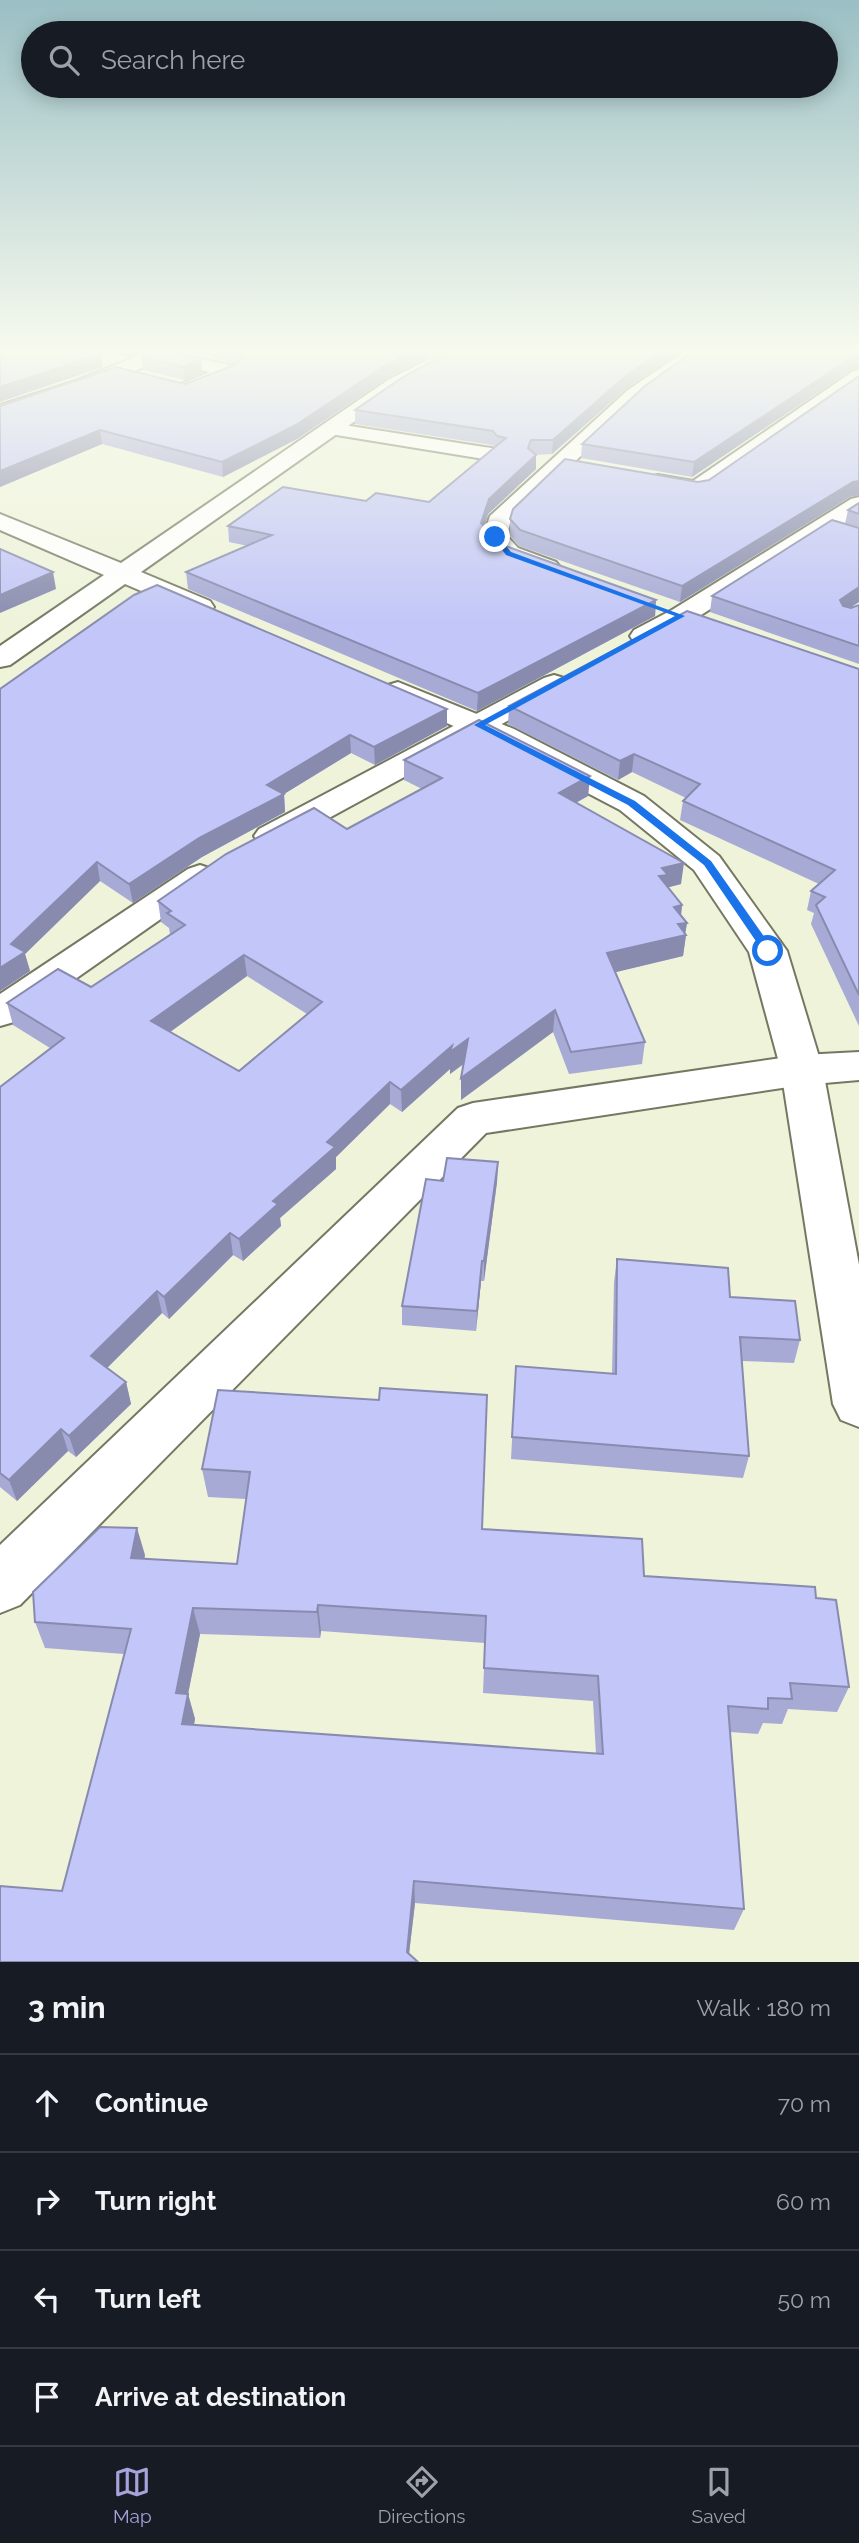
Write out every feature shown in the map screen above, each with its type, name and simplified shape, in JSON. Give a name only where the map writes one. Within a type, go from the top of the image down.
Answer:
[{"type":"street","points":[[0,659],[312,443]]},
{"type":"street","points":[[417,443],[484,453]]},
{"type":"street","points":[[570,575],[509,553],[495,537],[498,521],[547,463],[573,443]]},
{"type":"street","points":[[633,478],[697,488],[763,443]]},
{"type":"street","points":[[547,463],[583,469]]},
{"type":"street","points":[[621,648],[681,616],[859,504]]},
{"type":"street","points":[[0,521],[225,617]]},
{"type":"street","points":[[644,602],[713,626]]},
{"type":"street","points":[[0,1013],[233,857],[574,674]]},
{"type":"street","points":[[364,676],[478,725],[632,803],[707,863],[768,951],[802,1070],[859,1404]]},
{"type":"street","points":[[0,1585],[473,1119],[802,1070],[859,1066]]},
{"type":"building","points":[[0,443],[69,443],[0,471]]},
{"type":"building","points":[[148,443],[261,443],[222,462]]},
{"type":"building","points":[[501,443],[530,443],[528,448],[536,455],[489,499],[481,523],[500,544],[656,600],[478,693],[186,572],[272,535],[228,526],[283,487],[366,501],[376,493],[429,502]]},
{"type":"building","points":[[584,443],[723,443],[694,462],[582,444]]},
{"type":"building","points":[[763,443],[859,443],[859,481],[853,482],[682,586],[520,530],[510,519],[513,509],[565,459],[698,482],[709,480]]},
{"type":"building","points":[[859,503],[859,514],[848,510]]},
{"type":"building","points":[[832,520],[859,528],[859,587],[840,600],[843,606],[851,608],[859,605],[859,646],[712,596]]},
{"type":"building","points":[[0,549],[53,572],[0,595]]},
{"type":"building","points":[[157,585],[447,709],[374,747],[350,735],[267,785],[284,794],[199,838],[129,884],[97,862],[11,944],[25,952],[0,968],[0,689],[134,595]]},
{"type":"building","points":[[687,611],[859,669],[859,995],[816,905],[825,897],[811,891],[835,870],[683,801],[700,784],[634,754],[620,761],[509,706]]},
{"type":"building","points":[[479,720],[590,776],[559,793],[684,863],[662,868],[668,875],[659,876],[682,905],[674,907],[687,923],[678,924],[686,935],[607,953],[645,1042],[571,1052],[555,1010],[461,1078],[468,1039],[450,1052],[452,1046],[401,1090],[390,1082],[327,1142],[335,1147],[273,1201],[278,1204],[239,1239],[230,1233],[164,1297],[157,1291],[91,1356],[126,1382],[69,1436],[61,1429],[9,1480],[0,1473],[0,1087],[64,1038],[7,1003],[58,969],[91,987],[185,925],[167,913],[171,911],[158,901],[226,854],[314,808],[347,829],[442,778],[404,760]],"holes":[[[244,955],[322,1002],[239,1071],[151,1021]]]},
{"type":"building","points":[[447,1158],[498,1162],[477,1311],[402,1306],[426,1179],[443,1181]]},
{"type":"building","points":[[617,1259],[728,1268],[730,1297],[795,1301],[800,1340],[740,1337],[749,1456],[512,1437],[516,1366],[616,1374]]},
{"type":"building","points":[[380,1388],[487,1395],[482,1529],[642,1539],[644,1576],[815,1587],[816,1598],[836,1600],[849,1687],[790,1683],[792,1699],[768,1698],[768,1709],[728,1706],[744,1909],[414,1881],[407,1952],[418,1962],[0,1962],[0,1886],[62,1891],[131,1629],[35,1622],[33,1592],[100,1527],[137,1528],[131,1558],[237,1564],[250,1472],[202,1469],[218,1390],[379,1400]],"holes":[[[318,1605],[486,1616],[484,1668],[598,1676],[603,1754],[182,1724],[188,1694],[176,1693],[193,1608],[317,1612]]]},
{"type":"route","points":[[495,537],[509,553],[681,616],[478,725],[632,803],[707,863],[768,951]]}]
